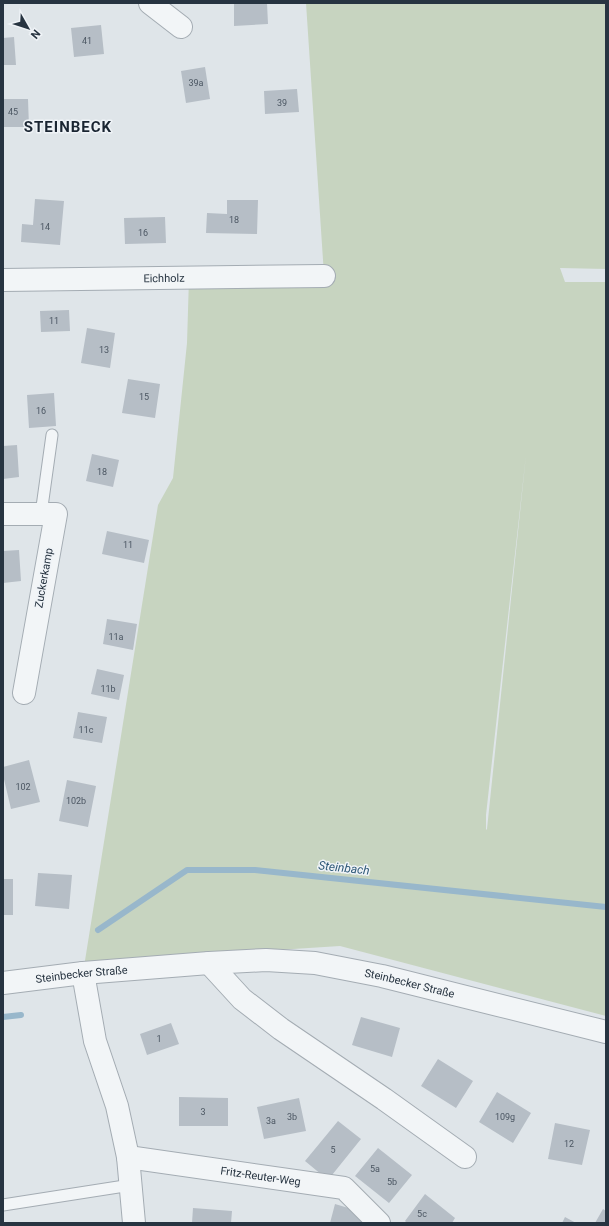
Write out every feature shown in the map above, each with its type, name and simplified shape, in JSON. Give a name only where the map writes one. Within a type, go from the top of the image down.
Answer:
[{"type":"street","points":[[150,3],[181,27]]},
{"type":"street","name":"Eichholz","points":[[3,280],[324,276]]},
{"type":"street","name":"Zuckerkamp","points":[[3,514],[56,514],[24,693]]},
{"type":"street","name":"Steinbecker Straße","points":[[3,983],[83,973],[209,963],[266,960],[315,963],[382,976],[606,1032]]},
{"type":"street","points":[[209,963],[242,999],[281,1029],[465,1157]]},
{"type":"street","points":[[83,973],[95,1041],[117,1106],[128,1157],[134,1223]]},
{"type":"street","name":"Fritz-Reuter-Weg","points":[[128,1157],[344,1188],[379,1223]]},
{"type":"lane","points":[[41,514],[52,435]]},
{"type":"lane","points":[[3,1205],[131,1185]]},
{"type":"green space","points":[[306,3],[606,3],[606,269],[560,268],[565,282],[606,282],[606,1016],[340,946],[92,962],[83,973],[158,505],[173,478],[187,343],[189,278],[324,275]],"holes":[[[526,455],[486,830],[486,815]]]},
{"type":"building","points":[[234,3],[267,3],[268,24],[234,26]]},
{"type":"building","points":[[101,25],[104,54],[74,57],[71,28]]},
{"type":"building","points":[[14,37],[16,65],[3,65],[3,38]]},
{"type":"building","points":[[205,67],[210,99],[186,103],[181,71]]},
{"type":"building","points":[[297,89],[299,112],[265,114],[264,91]]},
{"type":"building","points":[[3,99],[28,99],[29,127],[3,127]]},
{"type":"building","points":[[35,199],[64,201],[60,245],[21,242],[22,224],[33,225]]},
{"type":"building","points":[[227,200],[258,200],[257,234],[206,233],[207,213],[227,214]]},
{"type":"building","points":[[165,217],[166,243],[125,244],[124,218]]},
{"type":"building","points":[[69,310],[70,331],[41,332],[40,311]]},
{"type":"building","points":[[87,328],[115,333],[110,368],[81,363]]},
{"type":"building","points":[[128,379],[160,384],[155,418],[122,413]]},
{"type":"building","points":[[54,393],[56,426],[29,428],[27,395]]},
{"type":"building","points":[[17,445],[19,477],[3,479],[3,446]]},
{"type":"building","points":[[92,454],[119,460],[113,487],[86,481]]},
{"type":"building","points":[[107,531],[149,540],[144,563],[102,554]]},
{"type":"building","points":[[19,550],[21,581],[3,583],[3,551]]},
{"type":"building","points":[[107,619],[137,624],[133,650],[103,644]]},
{"type":"building","points":[[97,669],[124,675],[119,700],[91,694]]},
{"type":"building","points":[[78,712],[107,717],[102,743],[73,738]]},
{"type":"building","points":[[29,760],[40,802],[11,809],[3,775],[3,767]]},
{"type":"building","points":[[67,780],[96,786],[88,827],[59,821]]},
{"type":"building","points":[[38,873],[72,875],[69,909],[35,906]]},
{"type":"building","points":[[3,879],[13,879],[13,915],[3,915]]},
{"type":"building","points":[[361,1017],[400,1028],[392,1057],[352,1045]]},
{"type":"building","points":[[171,1023],[179,1044],[147,1055],[140,1034]]},
{"type":"building","points":[[438,1059],[473,1081],[456,1108],[421,1086]]},
{"type":"building","points":[[497,1092],[531,1113],[513,1143],[479,1122]]},
{"type":"building","points":[[179,1097],[228,1098],[228,1126],[179,1126]]},
{"type":"building","points":[[299,1098],[306,1131],[264,1139],[257,1107]]},
{"type":"building","points":[[338,1121],[361,1139],[328,1180],[305,1161]]},
{"type":"building","points":[[555,1123],[590,1130],[582,1165],[548,1159]]},
{"type":"building","points":[[378,1148],[412,1175],[389,1203],[355,1176]]},
{"type":"building","points":[[425,1194],[455,1218],[452,1223],[407,1223],[405,1221]]},
{"type":"building","points":[[335,1204],[365,1213],[362,1223],[330,1223]]},
{"type":"building","points":[[193,1208],[232,1211],[231,1223],[192,1223]]},
{"type":"building","points":[[603,1209],[606,1211],[606,1223],[595,1223]]},
{"type":"building","points":[[565,1217],[576,1223],[562,1223]]},
{"type":"waterway","name":"Steinbach","points":[[98,930],[187,870],[255,870],[606,907]]},
{"type":"waterway","name":"Steinbach","points":[[3,1017],[21,1015]]},
{"type":"district","name":"STEINBECK","points":[[68,127]]}]
